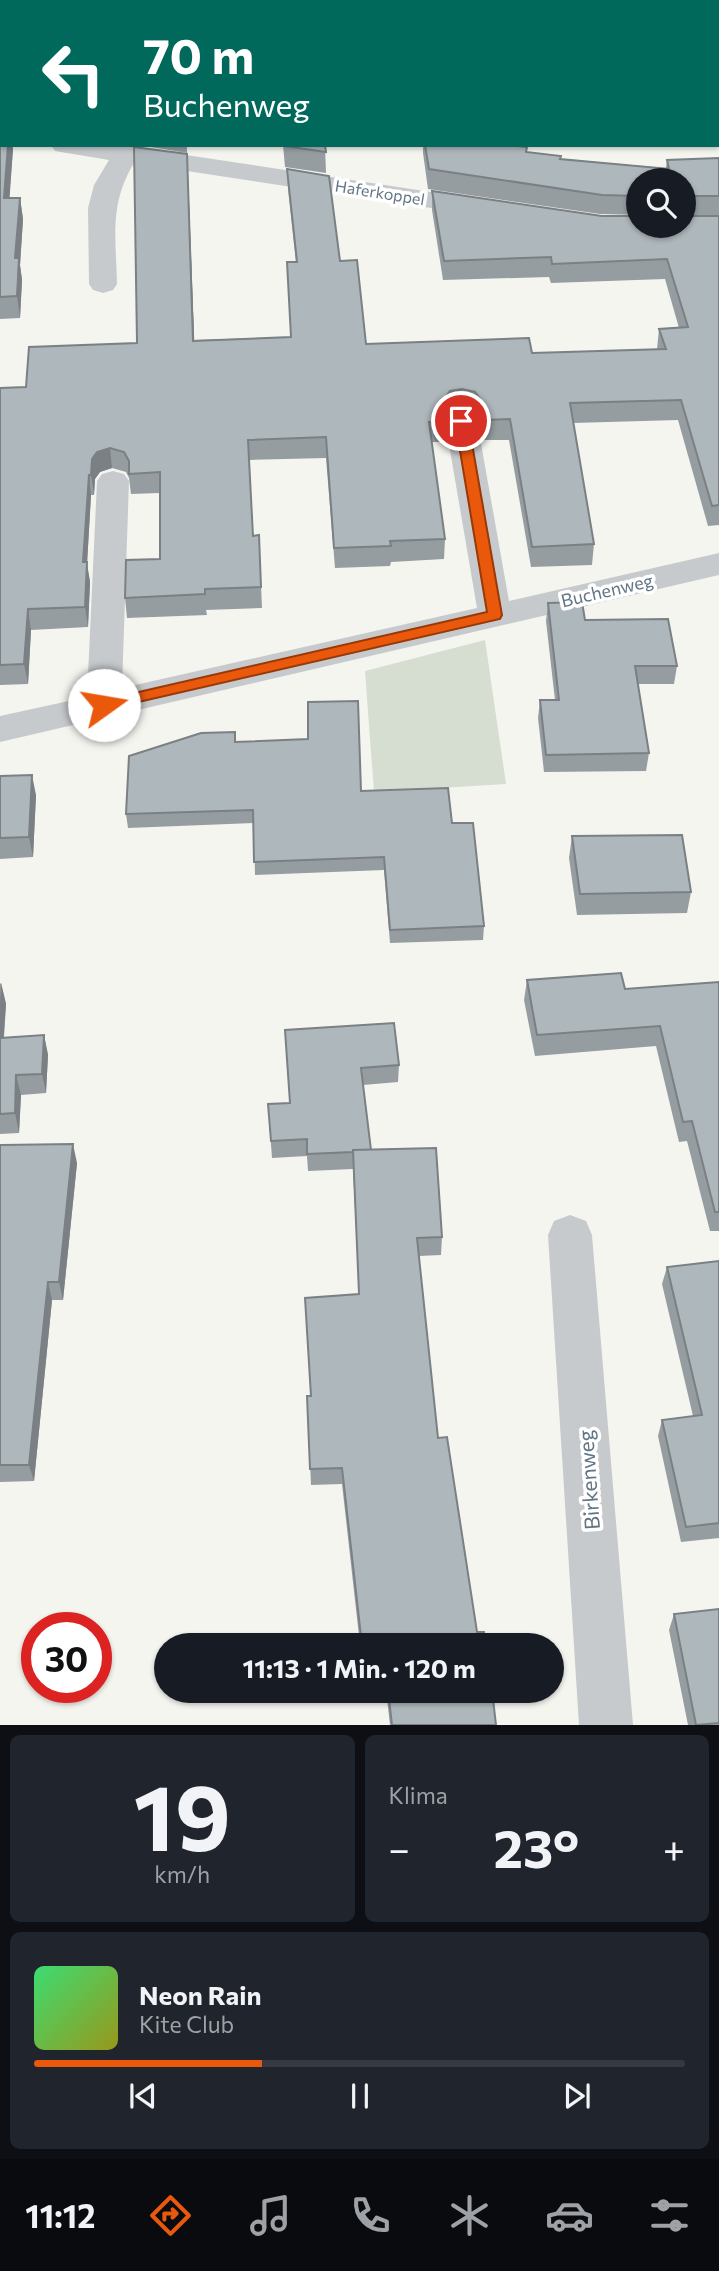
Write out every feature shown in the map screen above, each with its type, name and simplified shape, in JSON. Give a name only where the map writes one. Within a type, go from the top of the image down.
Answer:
[{"type":"street","name":"Haferkoppel","points":[[78,147],[505,211]]},
{"type":"street","points":[[103,284],[102,208],[107,185],[126,154]]},
{"type":"street","points":[[461,421],[495,615]]},
{"type":"street","points":[[104,705],[113,481]]},
{"type":"street","name":"Buchenweg","points":[[0,729],[719,564]]},
{"type":"street","name":"Birkenweg","points":[[570,1236],[606,1725]]},
{"type":"shaded area","points":[[485,640],[506,784],[374,792],[365,671]]},
{"type":"building","points":[[0,147],[8,147],[4,198],[20,198],[15,258],[19,258],[17,296],[0,297]]},
{"type":"building","points":[[134,147],[187,154],[193,341],[291,337],[287,262],[297,262],[287,169],[329,176],[340,261],[357,260],[366,344],[529,338],[532,353],[666,349],[659,329],[688,327],[667,259],[552,264],[551,257],[444,261],[432,191],[602,216],[626,216],[626,238],[696,238],[696,216],[719,216],[719,505],[712,506],[681,400],[570,403],[594,544],[532,547],[510,419],[484,420],[481,400],[475,392],[462,389],[450,391],[443,401],[447,421],[429,422],[445,539],[390,541],[391,546],[334,548],[326,437],[248,440],[253,536],[259,535],[261,587],[205,589],[205,594],[125,598],[126,560],[160,559],[160,472],[129,474],[129,461],[124,452],[110,448],[97,452],[92,459],[89,475],[83,562],[87,562],[85,607],[28,609],[24,664],[0,665],[0,388],[26,387],[29,347],[137,343]]},
{"type":"building","points":[[291,147],[325,147],[326,152]]},
{"type":"building","points":[[425,147],[527,147],[526,152],[561,156],[560,159],[658,168],[626,168],[626,196],[602,195],[429,169]]},
{"type":"building","points":[[719,158],[719,196],[696,196],[696,168],[669,168],[667,160]]},
{"type":"building","points":[[582,602],[585,620],[668,619],[677,666],[635,666],[649,753],[546,755],[540,700],[559,700],[548,603]]},
{"type":"building","points":[[358,701],[361,791],[448,788],[452,823],[473,823],[484,926],[390,930],[384,857],[254,862],[253,810],[126,814],[129,756],[201,733],[235,732],[235,742],[308,739],[308,702]]},
{"type":"building","points":[[32,775],[29,837],[0,838],[0,776]]},
{"type":"building","points":[[682,835],[691,892],[580,894],[572,836]]},
{"type":"building","points":[[621,973],[625,989],[719,982],[719,1212],[715,1212],[692,1121],[683,1122],[660,1026],[537,1035],[527,980]]},
{"type":"building","points":[[394,1023],[399,1065],[361,1068],[371,1150],[307,1154],[307,1139],[271,1141],[268,1104],[290,1103],[285,1030]]},
{"type":"building","points":[[44,1035],[42,1074],[16,1075],[15,1113],[0,1114],[0,1038]]},
{"type":"building","points":[[73,1144],[59,1282],[48,1282],[29,1465],[0,1465],[0,1145]]},
{"type":"building","points":[[436,1148],[442,1237],[417,1238],[438,1438],[447,1437],[477,1632],[484,1633],[361,1633],[342,1468],[310,1469],[307,1396],[311,1396],[305,1298],[359,1294],[353,1150]]},
{"type":"building","points":[[719,1261],[719,1523],[686,1527],[662,1420],[702,1415],[667,1267]]},
{"type":"building","points":[[719,1609],[719,1723],[696,1725],[674,1614]]},
{"type":"building","points":[[389,1703],[493,1703],[496,1725],[392,1725]]},
{"type":"route","points":[[104,705],[495,615],[461,421]]}]
